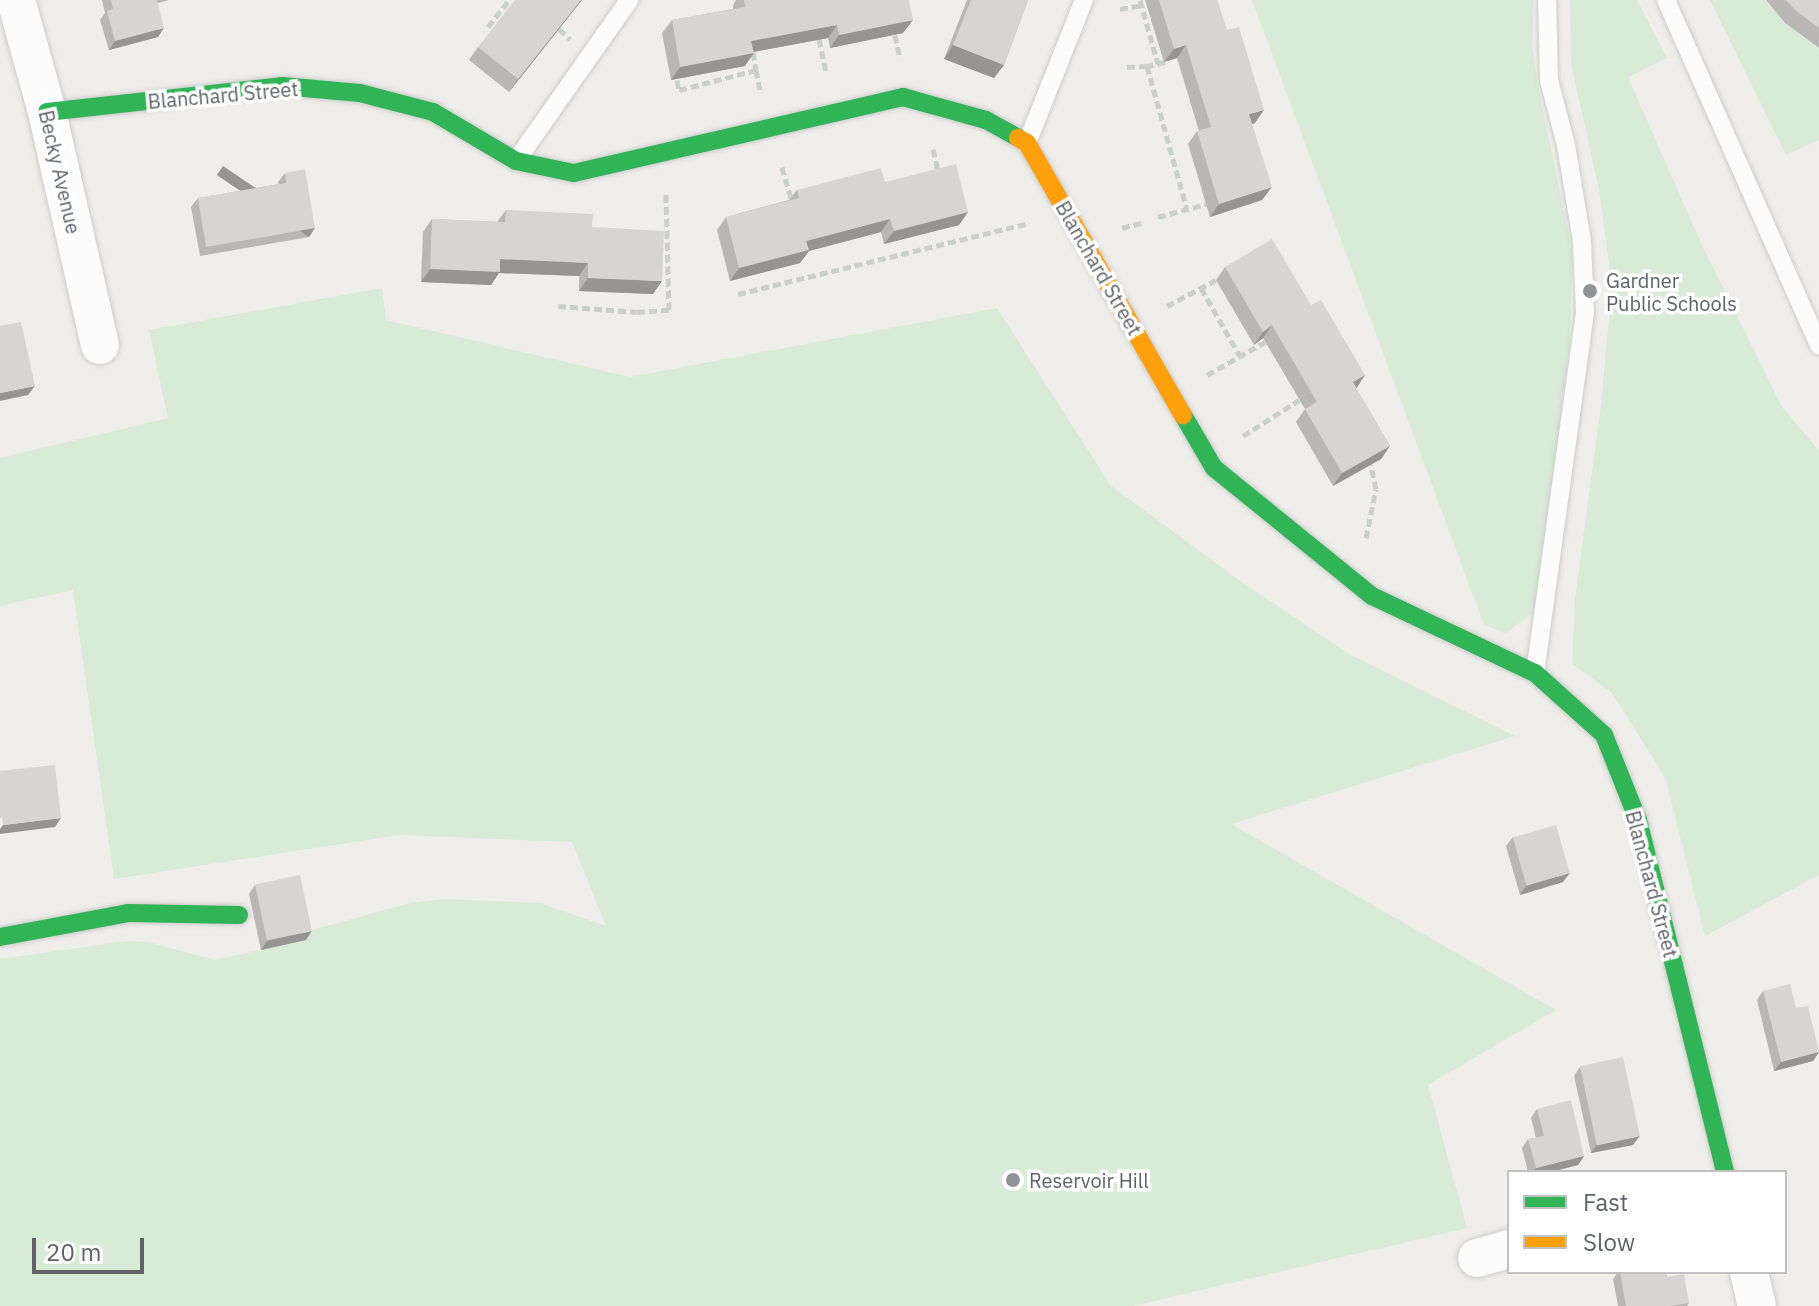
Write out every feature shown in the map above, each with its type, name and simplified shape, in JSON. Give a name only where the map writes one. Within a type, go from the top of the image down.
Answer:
[{"type":"street","name":"Becky Avenue","points":[[16,0],[47,112],[100,345]]},
{"type":"street","name":"Blanchard Street","points":[[47,112],[282,86],[360,93],[433,112],[516,161],[574,173],[903,97],[986,120],[1027,143],[1214,468],[1372,596],[1535,673],[1604,735],[1638,820],[1725,1170]]},
{"type":"street","points":[[0,937],[128,913],[239,915]]},
{"type":"street","points":[[1749,1274],[1757,1306]]},
{"type":"lane","points":[[516,161],[629,0]]},
{"type":"lane","points":[[1027,143],[1084,0]]},
{"type":"lane","points":[[1535,673],[1585,313],[1582,241],[1566,145],[1549,80],[1547,0]]},
{"type":"lane","points":[[1666,0],[1819,346]]},
{"type":"path","points":[[488,27],[509,0]]},
{"type":"path","points":[[1120,9],[1141,2],[1161,63],[1127,67]]},
{"type":"path","points":[[753,52],[767,129]]},
{"type":"path","points":[[1147,66],[1187,209]]},
{"type":"path","points":[[677,80],[679,90],[756,70]]},
{"type":"path","points":[[930,135],[940,179]]},
{"type":"path","points":[[558,306],[637,312],[669,310],[666,194],[657,154]]},
{"type":"path","points":[[1158,217],[1206,204]]},
{"type":"path","points":[[738,294],[1068,214]]},
{"type":"path","points":[[1131,323],[1216,280]]},
{"type":"path","points":[[1201,288],[1240,356]]},
{"type":"path","points":[[1171,393],[1265,342]]},
{"type":"path","points":[[1208,456],[1299,400]]},
{"type":"path","points":[[1364,543],[1376,489],[1371,465]]},
{"type":"green space","points":[[1252,0],[1534,0],[1532,45],[1538,87],[1572,251],[1570,342],[1538,597],[1533,613],[1506,633],[1484,625]]},
{"type":"green space","points":[[1570,0],[1637,0],[1667,58],[1628,77],[1700,241],[1782,407],[1819,451],[1819,875],[1705,936],[1665,777],[1611,692],[1572,664],[1575,599],[1601,405],[1609,319],[1609,263],[1599,189],[1571,64]]},
{"type":"green space","points":[[1710,0],[1765,0],[1785,23],[1819,49],[1819,140],[1786,155]]},
{"type":"green space","points":[[382,288],[386,320],[630,377],[997,308],[1111,486],[1239,580],[1349,654],[1515,736],[1231,824],[1556,1010],[1428,1085],[1467,1228],[1133,1306],[0,1306],[0,959],[127,941],[148,942],[215,960],[306,940],[305,932],[410,903],[444,899],[540,903],[606,926],[572,842],[399,835],[114,879],[73,590],[0,606],[0,458],[168,418],[149,330]]},
{"type":"building","points":[[111,0],[157,0],[164,28],[115,41],[107,11],[113,9]]},
{"type":"building","points":[[515,0],[581,0],[518,79],[478,47]]},
{"type":"building","points":[[744,0],[909,0],[913,20],[839,35],[837,25],[751,41],[754,53],[680,67],[672,20],[745,7]]},
{"type":"building","points":[[971,0],[1028,0],[1004,65],[953,45]]},
{"type":"building","points":[[1159,0],[1217,0],[1227,30],[1239,27],[1264,110],[1249,114],[1272,187],[1219,204],[1197,131],[1211,127],[1186,45],[1174,49]]},
{"type":"building","points":[[1786,0],[1819,0],[1819,28],[1795,10]]},
{"type":"building","points":[[956,164],[968,212],[894,231],[890,219],[806,241],[809,250],[739,268],[726,217],[799,198],[797,190],[881,168],[885,182]]},
{"type":"building","points":[[305,169],[315,228],[206,247],[198,198],[286,183],[285,173]]},
{"type":"building","points":[[506,210],[593,214],[592,227],[664,231],[662,281],[588,278],[588,263],[500,259],[500,272],[430,269],[432,219],[505,222]]},
{"type":"building","points":[[1272,239],[1311,305],[1321,300],[1365,375],[1353,382],[1390,446],[1342,473],[1305,409],[1317,402],[1272,325],[1263,332],[1225,267]]},
{"type":"building","points":[[21,322],[35,386],[0,393],[0,326]]},
{"type":"building","points":[[55,765],[61,818],[3,825],[0,818],[0,771]]},
{"type":"building","points":[[1556,825],[1570,873],[1527,885],[1513,837]]},
{"type":"building","points":[[300,875],[312,931],[267,940],[255,885]]},
{"type":"building","points":[[1790,984],[1796,1008],[1808,1006],[1819,1052],[1781,1062],[1763,991]]},
{"type":"building","points":[[1623,1057],[1640,1136],[1597,1145],[1580,1066]]},
{"type":"building","points":[[1571,1100],[1584,1156],[1536,1168],[1528,1139],[1544,1136],[1537,1109]]},
{"type":"building","points":[[1620,1274],[1666,1274],[1667,1277],[1684,1274],[1689,1303],[1626,1306]]},
{"type":"traffic: fast","points":[[47,112],[282,86],[360,93],[433,112],[516,161],[574,173],[903,97],[986,120],[1018,138]]},
{"type":"traffic: fast","points":[[1183,415],[1214,468],[1372,596],[1535,673],[1604,735],[1638,820],[1725,1170]]},
{"type":"traffic: fast","points":[[0,937],[128,913],[239,915]]},
{"type":"traffic: slow","points":[[1018,138],[1027,143],[1183,415]]},
{"type":"place","name":"Gardner Public Schools","points":[[1590,291]]},
{"type":"place","name":"Reservoir Hill","points":[[1013,1180]]}]
